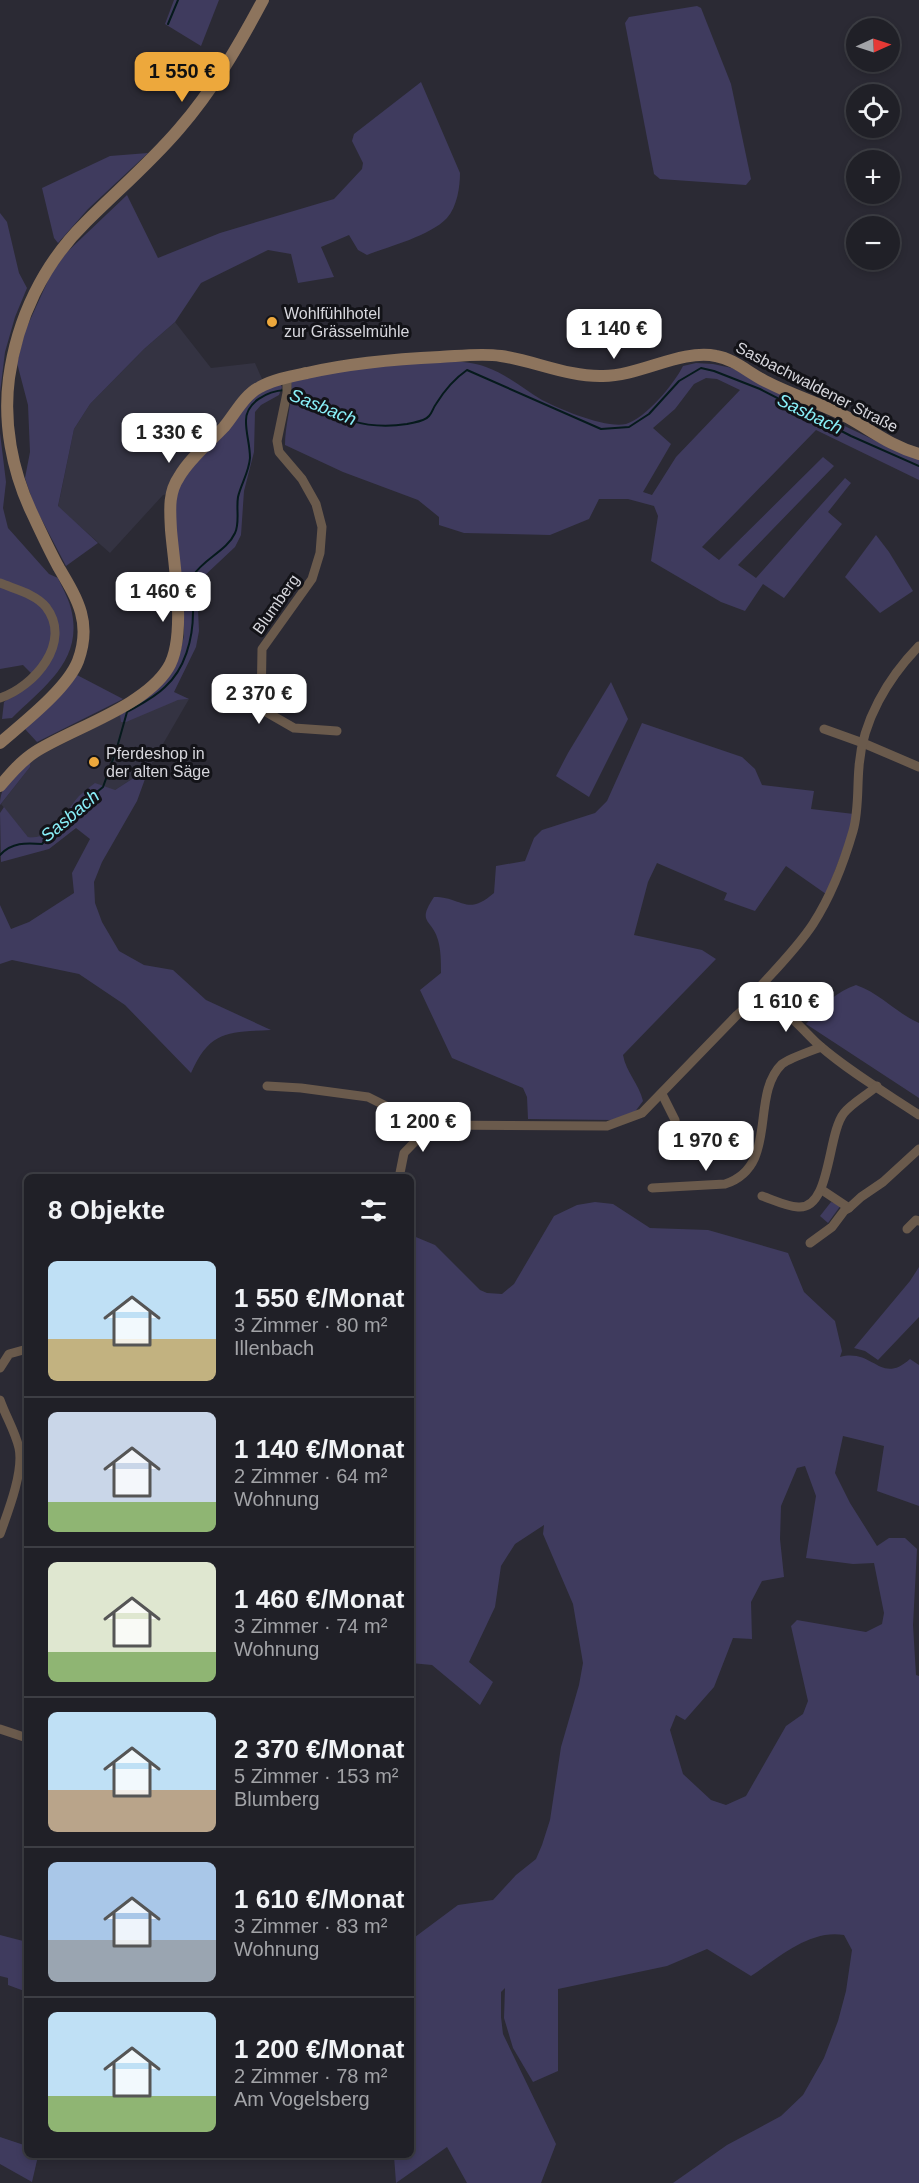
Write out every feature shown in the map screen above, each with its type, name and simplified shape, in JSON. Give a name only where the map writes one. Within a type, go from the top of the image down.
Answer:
[{"type":"main road","points":[[0,743],[42,706],[67,680],[77,663],[84,639],[82,615],[75,593],[59,567],[30,509],[12,455],[8,380],[14,346],[21,324],[44,274],[64,248],[84,224],[141,171],[197,108],[263,0]]},
{"type":"main road","name":"Sasbachwaldener Straße","points":[[0,786],[13,770],[32,754],[124,705],[159,680],[169,668],[176,653],[178,636],[170,507],[172,488],[181,473],[225,426],[252,392],[267,383],[287,385],[358,363],[484,355],[503,356],[579,375],[602,377],[621,375],[696,356],[714,355],[847,418],[888,443],[919,454]]},
{"type":"street","name":"Blumberg","points":[[287,385],[277,441],[279,452],[302,478],[316,504],[322,527],[320,554],[312,579],[262,649],[261,709],[269,716],[294,728],[336,731]]},
{"type":"street","points":[[0,584],[35,597],[46,607],[54,626],[53,642],[43,665],[28,684],[0,698]]},
{"type":"street","points":[[757,1003],[757,990],[813,924],[840,868],[854,829],[859,792],[859,766],[869,720],[881,695],[906,659],[919,646]]},
{"type":"street","points":[[824,729],[919,767]]},
{"type":"street","points":[[400,1174],[404,1153],[431,1125],[607,1126],[642,1113],[747,1006],[757,1003],[771,1004],[786,1014],[820,1047],[919,1115]]},
{"type":"street","points":[[652,1188],[725,1184],[735,1181],[748,1172],[760,1142],[769,1085],[783,1064],[820,1047]]},
{"type":"street","points":[[267,1086],[368,1096],[398,1112],[429,1110],[447,1126]]},
{"type":"street","points":[[762,1196],[800,1208],[810,1205],[822,1190],[832,1139],[843,1113],[877,1086]]},
{"type":"street","points":[[662,1094],[675,1120],[680,1150]]},
{"type":"street","points":[[810,1243],[832,1227],[844,1212],[883,1182],[919,1149]]},
{"type":"street","points":[[822,1190],[849,1208]]},
{"type":"street","points":[[907,1229],[916,1220],[919,1221]]},
{"type":"street","points":[[0,1368],[9,1354],[24,1350]]},
{"type":"street","points":[[0,1400],[20,1450],[16,1491],[0,1534]]},
{"type":"street","points":[[0,1729],[24,1737]]},
{"type":"shaded area","points":[[174,0],[219,0],[201,46],[165,24]]},
{"type":"shaded area","points":[[697,6],[701,8],[731,84],[751,179],[746,185],[660,179],[654,174],[625,23],[629,17]]},
{"type":"shaded area","points":[[421,82],[460,173],[457,197],[447,218],[431,230],[367,255],[358,250],[349,235],[321,247],[334,277],[298,283],[291,254],[268,250],[201,283],[175,322],[144,349],[90,404],[74,429],[58,506],[98,543],[66,566],[34,505],[25,478],[30,452],[28,405],[17,363],[25,331],[51,274],[66,253],[127,195],[158,258],[220,233],[334,199],[362,169],[363,163],[352,141],[354,134]]},
{"type":"shaded area","points":[[148,153],[88,209],[58,243],[54,238],[42,188],[110,156]]},
{"type":"shaded area","points":[[0,213],[7,222],[19,273],[27,288],[15,317],[5,352],[0,393]]},
{"type":"shaded area","points":[[175,322],[211,368],[255,363],[266,388],[174,493],[163,495],[110,553],[58,507],[74,429],[90,404],[144,349]]},
{"type":"shaded area","points":[[404,362],[466,362],[493,370],[542,400],[560,408],[596,421],[618,425],[634,421],[650,408],[666,391],[683,366],[696,363],[713,364],[732,368],[836,422],[919,459],[919,480],[816,430],[702,547],[719,560],[823,457],[834,466],[738,565],[756,578],[845,478],[851,483],[828,512],[842,524],[784,598],[763,584],[745,611],[721,602],[651,561],[658,516],[654,506],[628,499],[599,499],[589,519],[550,535],[464,533],[439,525],[439,517],[418,500],[343,472],[285,445],[291,381],[312,375]],"holes":[[[706,378],[717,379],[740,390],[676,457],[652,495],[643,492],[671,444],[653,428],[675,409],[694,384]]]},
{"type":"shaded area","points":[[280,384],[282,387],[279,395],[261,405],[255,412],[254,452],[244,491],[241,535],[235,547],[202,578],[197,588],[199,631],[196,647],[174,692],[189,699],[178,700],[126,722],[121,722],[120,715],[180,653],[184,625],[173,507],[183,476],[253,397],[266,388]]},
{"type":"shaded area","points":[[0,433],[6,482],[3,508],[8,528],[49,574],[58,578],[71,609],[74,630],[71,646],[57,673],[12,718],[2,719],[4,702],[36,678],[23,665],[0,669]]},
{"type":"shaded area","points":[[876,535],[913,591],[880,613],[845,577]]},
{"type":"shaded area","points":[[77,675],[123,699],[37,742],[25,729]]},
{"type":"shaded area","points":[[611,682],[628,719],[589,797],[556,776]]},
{"type":"shaded area","points":[[189,699],[149,768],[115,790],[79,797],[62,821],[47,833],[37,838],[28,837],[1,804],[30,767],[31,760],[120,715]]},
{"type":"shaded area","points":[[642,723],[742,757],[755,769],[762,785],[814,791],[811,809],[854,814],[848,837],[826,894],[786,866],[755,911],[724,900],[727,893],[657,863],[648,882],[634,935],[702,950],[716,959],[623,1055],[643,1101],[634,1113],[613,1120],[528,1119],[527,1097],[523,1088],[452,1058],[420,990],[441,973],[439,944],[427,920],[426,912],[434,897],[470,905],[485,900],[494,893],[496,866],[525,861],[534,838],[542,830],[595,813],[607,801]]},
{"type":"shaded area","points":[[31,760],[30,767],[0,805],[6,785]]},
{"type":"shaded area","points":[[149,768],[137,801],[102,862],[94,882],[95,903],[102,922],[119,951],[144,965],[173,970],[206,1000],[271,1030],[222,1036],[205,1048],[191,1073],[125,1005],[79,974],[12,960],[0,964],[0,905],[11,929],[29,922],[74,893],[72,873],[90,839],[76,828],[49,849],[1,862],[0,813],[4,807],[28,837],[38,837],[52,830],[79,796],[95,783],[115,790]]},
{"type":"shaded area","points":[[856,985],[873,993],[919,1023],[919,1098],[806,1024],[834,996]]},
{"type":"shaded area","points":[[595,1202],[613,1204],[650,1228],[708,1230],[788,1253],[804,1292],[835,1321],[842,1351],[840,1357],[861,1357],[891,1369],[910,1359],[919,1365],[919,1506],[877,1491],[884,1446],[843,1436],[835,1473],[850,1503],[877,1546],[889,1538],[905,1538],[917,1549],[913,1625],[916,1675],[919,1676],[919,2183],[673,2183],[727,2145],[781,2116],[803,2095],[824,2058],[846,1991],[852,1950],[844,1935],[831,1934],[819,1936],[795,1946],[751,1976],[707,1949],[667,1966],[558,1989],[558,2071],[533,2082],[513,2048],[504,2018],[505,1988],[501,1992],[503,2034],[556,2144],[541,2183],[467,2183],[447,2147],[396,2183],[394,2158],[414,2158],[414,1938],[458,1905],[493,1900],[516,1875],[536,1859],[550,1820],[561,1747],[583,1663],[573,1604],[543,1534],[544,1525],[515,1544],[501,1566],[495,1607],[469,1662],[493,1682],[480,1705],[432,1665],[414,1663],[414,1236],[435,1245],[480,1290],[502,1294],[514,1284],[554,1216],[577,1205]],"holes":[[[805,1466],[816,1496],[806,1558],[853,1564],[874,1563],[884,1613],[882,1624],[866,1632],[797,1620],[791,1626],[808,1701],[803,1714],[786,1726],[746,1796],[726,1805],[711,1800],[683,1774],[670,1730],[676,1715],[685,1720],[714,1687],[733,1638],[752,1639],[751,1602],[762,1581],[784,1577],[780,1539],[781,1506],[797,1468]]]},
{"type":"shaded area","points":[[831,1202],[841,1205],[828,1223],[820,1216]]},
{"type":"shaded area","points":[[919,1267],[919,1317],[878,1360],[865,1351],[854,1348],[910,1281]]},
{"type":"shaded area","points":[[0,1935],[24,1941],[24,1991],[8,1985],[8,1978],[0,1976]]},
{"type":"shaded area","points":[[0,2137],[24,2145],[24,2158],[38,2158],[32,2182],[0,2164]]},
{"type":"waterway","points":[[168,24],[178,0]]},
{"type":"waterway","name":"Sasbach","points":[[290,390],[340,417],[373,425],[407,424],[427,418],[446,390],[467,370],[601,429],[629,427],[649,414],[679,381],[701,368],[760,389],[851,436],[919,466]]},
{"type":"waterway","name":"Sasbach","points":[[0,855],[14,846],[42,844],[71,820],[103,787],[127,712],[161,691],[178,671],[183,662],[191,633],[193,576],[226,545],[236,529],[238,497],[250,458],[246,426],[249,409],[253,403],[265,395],[285,390]]},
{"type":"place","name":"Wohlfühlhotel zur Grässelmühle","points":[[272,322]]},
{"type":"place","name":"Pferdeshop in der alten Säge","points":[[94,762]]}]
